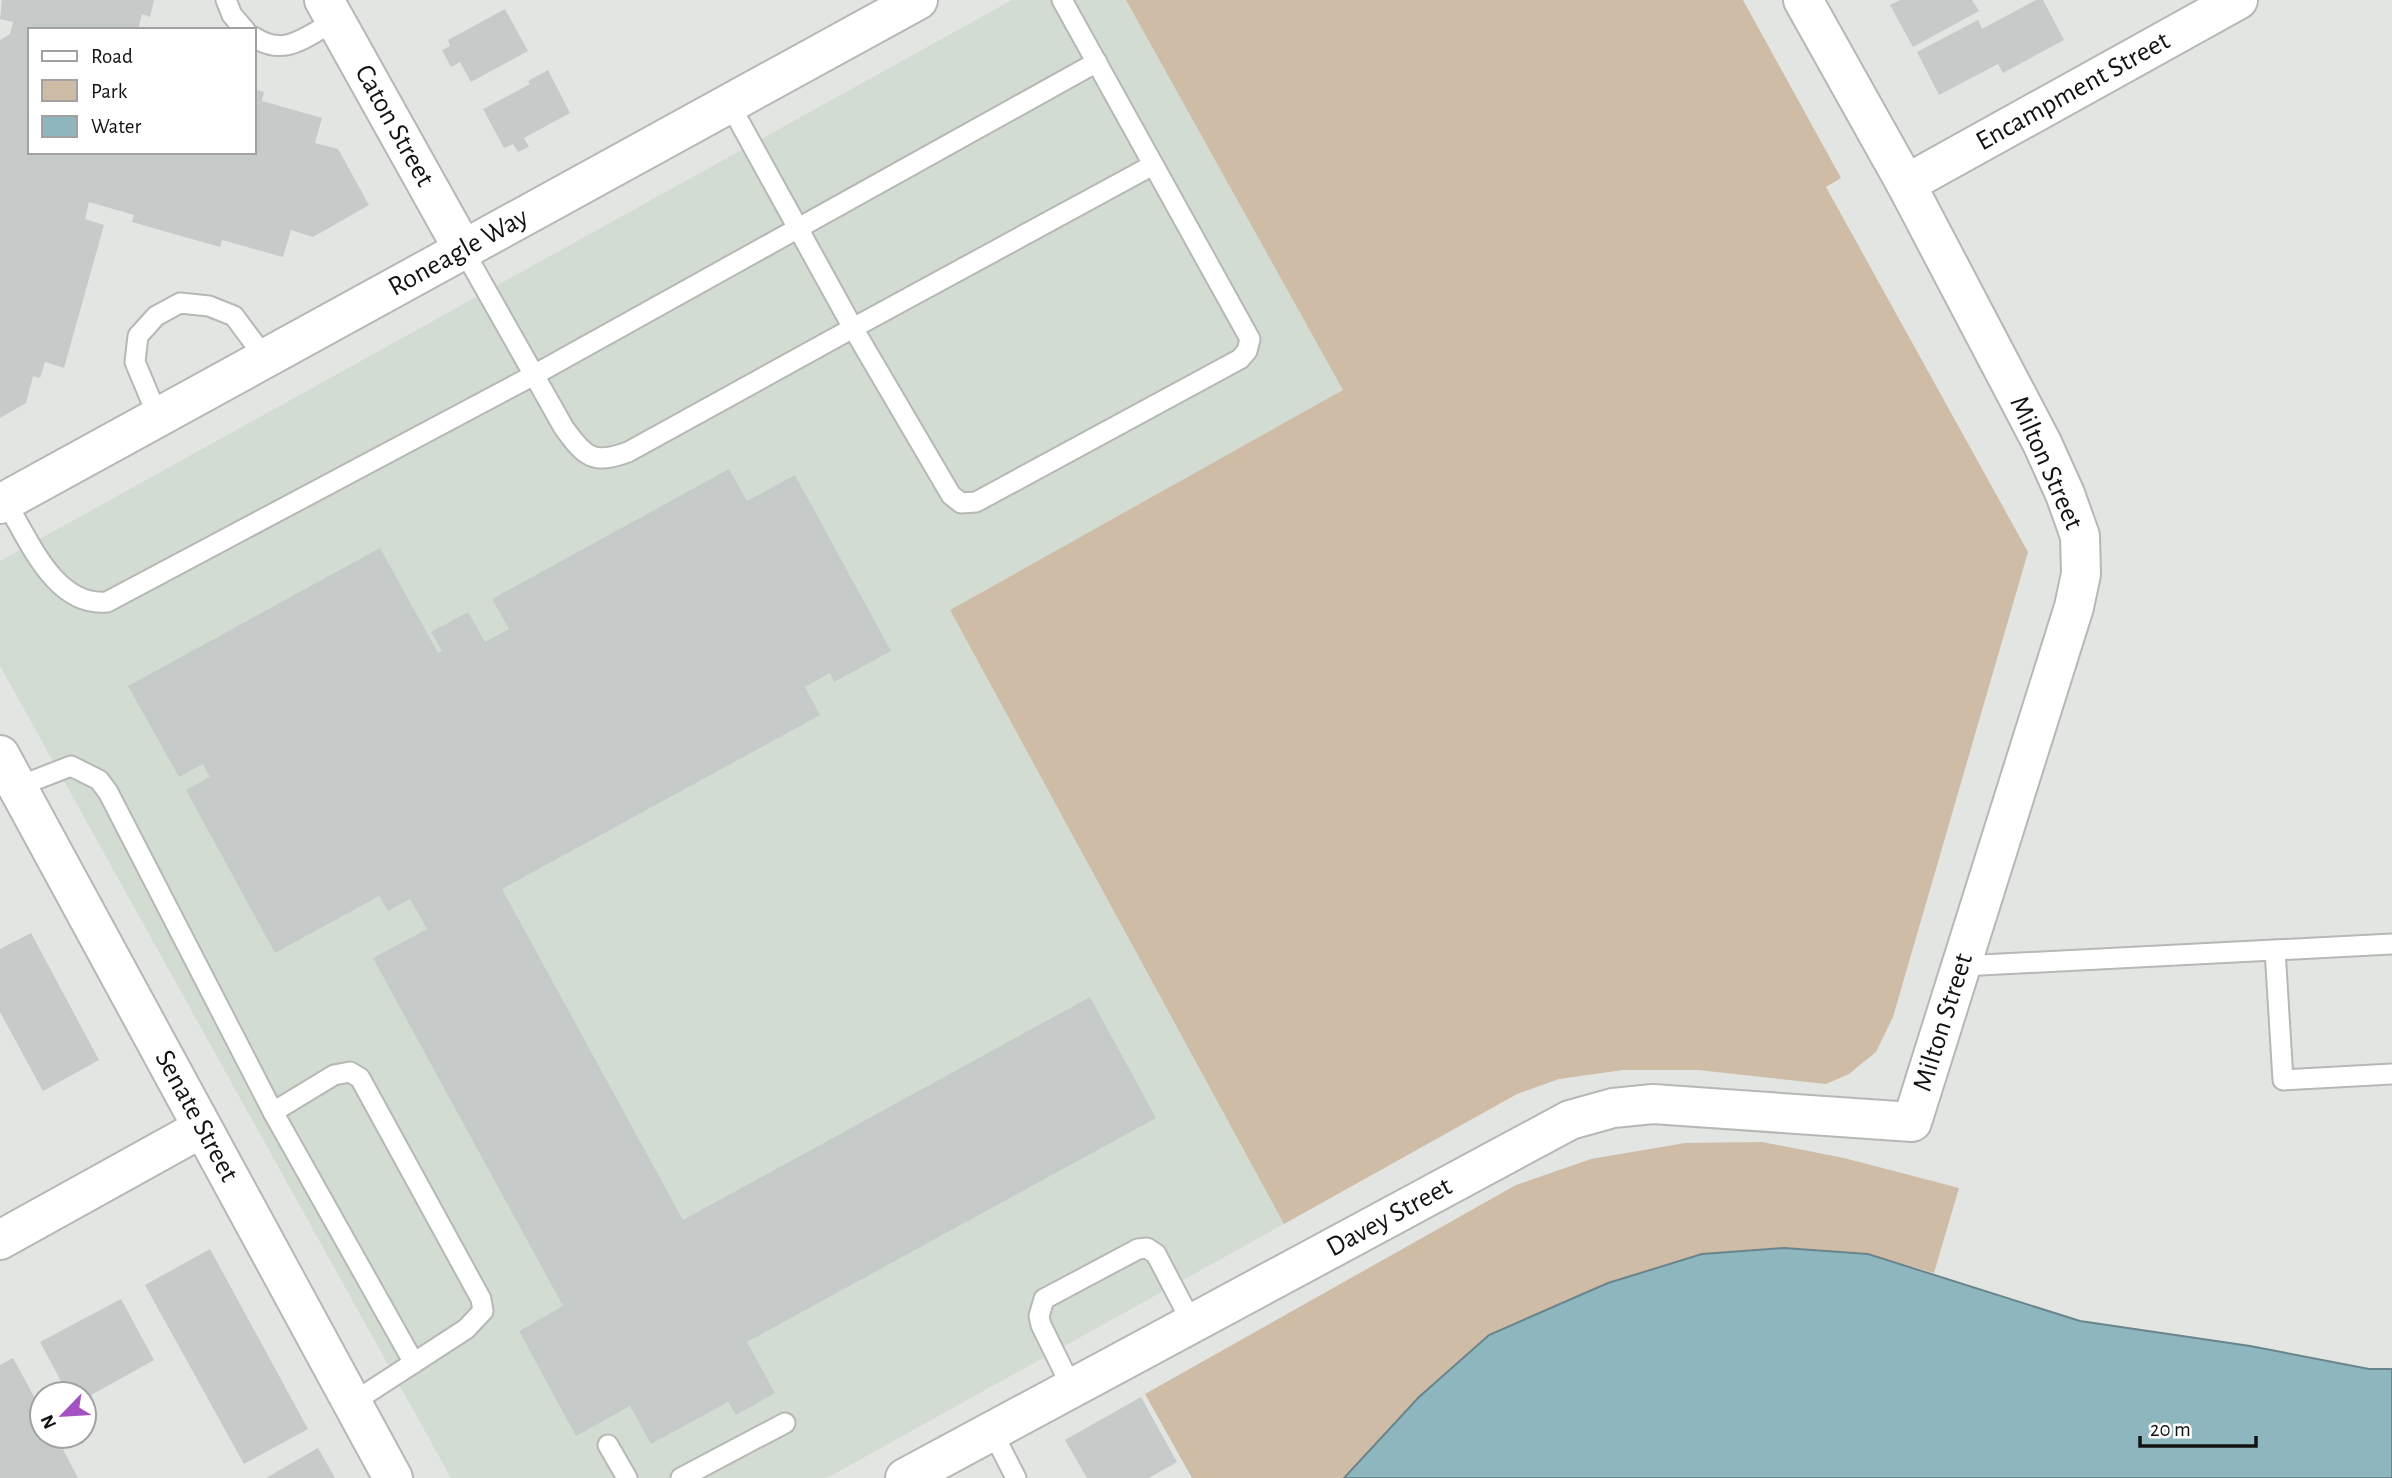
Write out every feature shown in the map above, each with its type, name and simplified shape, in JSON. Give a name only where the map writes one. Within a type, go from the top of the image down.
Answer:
[{"type":"street","name":"Roneagle Way","points":[[3,502],[918,0]]},
{"type":"street","name":"Milton Street","points":[[1803,0],[1906,184],[2042,443],[2080,536],[2081,574],[2074,607],[1912,1122]]},
{"type":"street","name":"Encampment Street","points":[[1906,184],[2238,0]]},
{"type":"street","name":"Caton Street","points":[[330,10],[464,251]]},
{"type":"street","name":"Senate Street","points":[[9,771],[393,1478]]},
{"type":"street","name":"Davey Street","points":[[905,1478],[1570,1121],[1613,1108],[1653,1104],[1912,1122]]},
{"type":"street","points":[[0,1240],[202,1128]]},
{"type":"lane","points":[[226,0],[232,15],[243,28]]},
{"type":"lane","points":[[729,103],[853,328],[951,495],[961,503],[976,502],[1240,359],[1247,351],[1250,339],[1062,0]]},
{"type":"lane","points":[[256,38],[268,47],[290,45],[330,10]]},
{"type":"lane","points":[[3,502],[48,571],[64,590],[93,604],[107,602],[534,375],[1097,62]]},
{"type":"lane","points":[[464,251],[577,445],[592,458],[607,460],[628,452],[1153,164]]},
{"type":"lane","points":[[158,417],[135,362],[138,336],[156,316],[168,309],[180,303],[209,306],[234,316],[266,359]]},
{"type":"lane","points":[[9,771],[71,766],[99,780],[108,792],[274,1112],[414,1363]]},
{"type":"lane","points":[[1962,966],[2392,944]]},
{"type":"lane","points":[[2275,950],[2283,1080],[2392,1074]]},
{"type":"lane","points":[[274,1112],[343,1072],[351,1072],[366,1086],[481,1299],[483,1311],[477,1320],[352,1403]]},
{"type":"lane","points":[[1072,1388],[1041,1325],[1040,1315],[1044,1299],[1138,1250],[1147,1248],[1156,1254],[1192,1323]]},
{"type":"lane","points":[[681,1478],[785,1423]]},
{"type":"lane","points":[[992,1431],[1016,1478]]},
{"type":"lane","points":[[608,1445],[626,1478]]},
{"type":"shaded area","points":[[1012,0],[1126,0],[1344,390],[950,610],[1284,1224],[827,1478],[451,1478],[0,666],[0,561]]},
{"type":"green space","points":[[1126,0],[1743,0],[1841,178],[1826,187],[2028,552],[1893,1017],[1876,1052],[1849,1074],[1826,1084],[1698,1070],[1623,1070],[1559,1079],[1517,1094],[1284,1224],[950,610],[1343,390]]},
{"type":"green space","points":[[1762,1142],[1844,1158],[1959,1188],[1934,1273],[1868,1254],[1784,1248],[1702,1254],[1608,1283],[1489,1335],[1344,1478],[1192,1478],[1145,1394],[1516,1185],[1591,1159],[1685,1143]]},
{"type":"water","points":[[1784,1248],[1868,1254],[2080,1321],[2250,1346],[2369,1369],[2392,1369],[2392,1478],[1344,1478],[1419,1397],[1489,1335],[1608,1283],[1702,1254]]},
{"type":"building","points":[[2,0],[154,0],[150,17],[142,14],[138,28],[28,28],[28,154],[256,154],[256,90],[264,92],[262,101],[322,118],[315,143],[338,149],[369,205],[313,237],[291,230],[283,257],[222,240],[220,247],[132,222],[134,215],[89,202],[85,219],[104,225],[64,368],[45,362],[40,378],[33,376],[26,403],[0,418],[0,40],[10,34],[13,22],[0,19]]},
{"type":"building","points":[[1900,0],[1972,0],[1979,11],[1913,47],[1890,5]]},
{"type":"building","points":[[2036,0],[2043,0],[2064,40],[2003,73],[1998,64],[1939,95],[1917,52],[1978,20],[1982,29]]},
{"type":"building","points":[[505,9],[528,51],[471,82],[460,62],[451,67],[442,50],[450,46],[448,40]]},
{"type":"building","points":[[548,70],[570,113],[524,138],[529,147],[518,152],[513,144],[504,148],[483,109],[530,84],[528,81]]},
{"type":"building","points":[[729,469],[747,501],[795,475],[891,651],[834,682],[830,673],[805,687],[820,715],[502,889],[683,1220],[1090,997],[1156,1118],[747,1342],[775,1393],[736,1415],[728,1402],[651,1444],[630,1406],[576,1436],[519,1331],[563,1306],[373,958],[427,929],[410,899],[388,911],[379,896],[275,953],[186,790],[210,777],[203,764],[179,777],[128,686],[380,548],[438,653],[442,651],[431,632],[468,612],[485,642],[509,629],[492,599]]},
{"type":"building","points":[[31,933],[99,1060],[43,1091],[0,1012],[0,949]]},
{"type":"building","points":[[210,1249],[308,1429],[244,1464],[145,1285]]},
{"type":"building","points":[[121,1299],[154,1360],[98,1391],[98,1380],[60,1380],[40,1342]]},
{"type":"building","points":[[13,1358],[28,1385],[28,1450],[63,1450],[78,1478],[0,1478],[0,1365]]},
{"type":"building","points":[[1141,1397],[1177,1462],[1149,1478],[1087,1478],[1065,1440]]},
{"type":"building","points":[[318,1448],[335,1478],[266,1478]]}]
